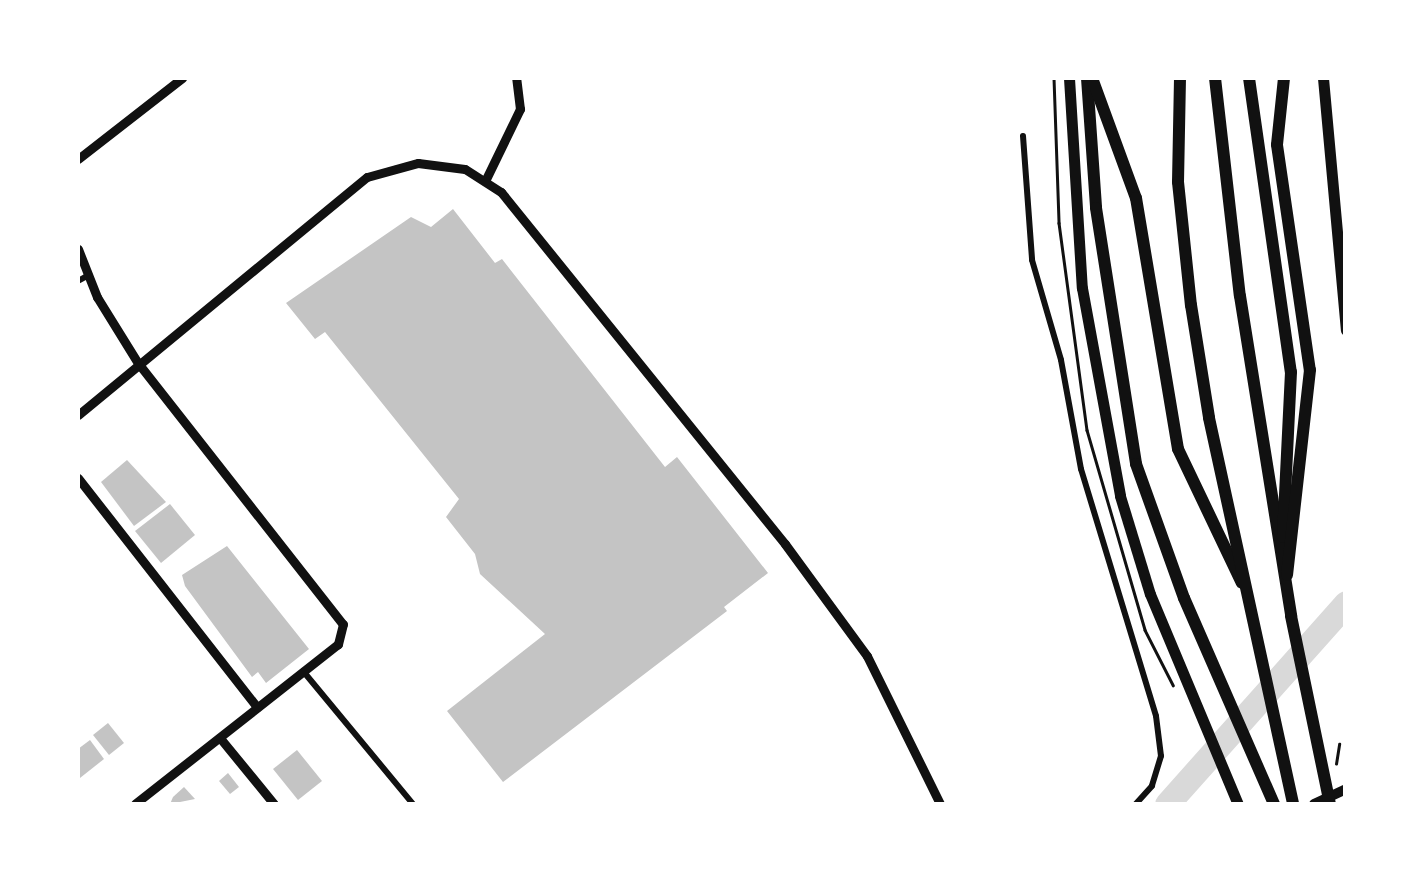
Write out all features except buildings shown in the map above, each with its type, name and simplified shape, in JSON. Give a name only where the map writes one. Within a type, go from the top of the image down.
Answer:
[{"type":"highway","points":[[1070,78],[1090,356],[1120,496],[1190,690],[1238,804]]},
{"type":"highway","points":[[1089,78],[1140,214],[1178,449],[1254,613]]},
{"type":"highway","points":[[1089,78],[1096,208],[1136,464],[1162,544],[1274,804]]},
{"type":"highway","points":[[1180,78],[1183,248],[1209,418],[1260,635],[1292,804]]},
{"type":"highway","points":[[1215,78],[1229,220],[1285,580],[1333,804]]},
{"type":"highway","points":[[1250,78],[1290,372],[1280,549]]},
{"type":"highway","points":[[1284,78],[1277,145],[1310,370],[1285,580]]},
{"type":"highway","points":[[1323,78],[1346,330]]},
{"type":"main road","points":[[1314,804],[1346,789]]},
{"type":"street","points":[[78,159],[182,78]]},
{"type":"street","points":[[486,179],[520,109],[516,78]]},
{"type":"street","points":[[1023,136],[1032,260],[1060,360],[1081,470],[1156,716],[1161,756],[1152,786],[1136,804]]},
{"type":"street","points":[[78,415],[366,177],[435,163],[486,179],[785,544],[867,656],[940,804]]},
{"type":"street","points":[[78,249],[82,279],[138,362],[342,624],[338,644],[135,804]]},
{"type":"street","points":[[78,478],[257,707]]},
{"type":"street","points":[[303,671],[413,804]]},
{"type":"street","points":[[220,738],[274,804]]},
{"type":"path","points":[[1345,78],[1346,86]]},
{"type":"path","points":[[1323,771],[1338,762],[1339,744]]},
{"type":"waterway","points":[[1167,804],[1346,603]]}]
